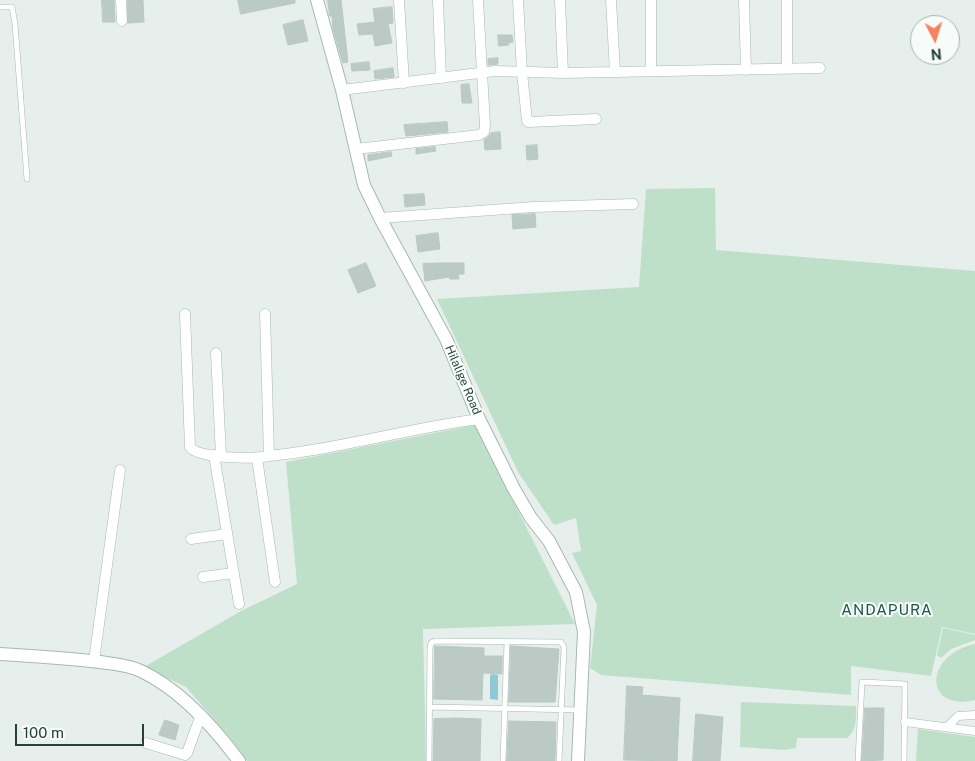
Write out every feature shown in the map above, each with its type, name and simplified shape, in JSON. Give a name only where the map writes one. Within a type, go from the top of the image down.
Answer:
[{"type":"street","points":[[122,0],[122,21]]},
{"type":"street","name":"Hilalige Road","points":[[317,0],[342,90],[364,185],[446,339],[480,419],[514,488],[531,518],[548,541],[576,592],[584,632],[578,761]]},
{"type":"street","points":[[399,0],[404,83]]},
{"type":"street","points":[[438,0],[441,78]]},
{"type":"street","points":[[356,148],[479,136],[484,132],[478,0]]},
{"type":"street","points":[[518,0],[526,118],[529,122],[596,119]]},
{"type":"street","points":[[560,0],[563,73]]},
{"type":"street","points":[[611,0],[615,72]]},
{"type":"street","points":[[651,0],[651,71]]},
{"type":"street","points":[[744,0],[746,70]]},
{"type":"street","points":[[786,0],[787,69]]},
{"type":"street","points":[[342,90],[482,73],[820,68]]},
{"type":"street","points":[[380,218],[534,207],[634,204]]},
{"type":"street","points":[[185,314],[190,447],[195,452],[218,456],[257,458],[299,453],[454,422],[480,419]]},
{"type":"street","points":[[264,314],[269,456]]},
{"type":"street","points":[[216,353],[218,456],[227,534],[238,604]]},
{"type":"street","points":[[257,458],[275,582]]},
{"type":"street","points":[[94,661],[120,470]]},
{"type":"street","points":[[191,538],[227,534]]},
{"type":"street","points":[[203,577],[233,573]]},
{"type":"street","points":[[0,654],[94,661],[140,670],[175,692],[201,715],[239,761]]},
{"type":"street","points":[[947,727],[958,716],[964,714],[975,715]]},
{"type":"street","points":[[146,743],[185,755],[201,715]]},
{"type":"street","points":[[905,722],[975,730]]},
{"type":"lane","points":[[0,7],[12,7],[15,24],[27,179]]},
{"type":"lane","points":[[504,761],[507,642]]},
{"type":"lane","points":[[429,761],[431,643],[561,642],[563,644],[559,761]]},
{"type":"lane","points":[[858,761],[862,682],[905,684],[904,761]]},
{"type":"lane","points":[[430,707],[580,710]]},
{"type":"green space","points":[[715,188],[716,250],[975,271],[975,634],[942,627],[931,676],[851,666],[851,695],[601,675],[590,668],[597,605],[572,553],[581,551],[576,518],[554,525],[518,472],[437,299],[639,287],[646,189]]},
{"type":"green space","points":[[475,425],[575,624],[423,629],[426,761],[247,761],[231,739],[186,687],[144,667],[241,611],[297,584],[286,462]]},
{"type":"green space","points":[[943,628],[975,635],[975,640],[951,649],[941,658],[937,655]]},
{"type":"green space","points":[[975,644],[975,700],[958,701],[946,698],[939,690],[936,681],[939,670],[946,659],[958,650]]},
{"type":"green space","points":[[741,702],[856,706],[855,724],[853,731],[847,738],[797,738],[796,748],[785,750],[740,747]]},
{"type":"green space","points":[[918,729],[975,737],[975,761],[916,761]]},
{"type":"water","points":[[490,675],[498,675],[498,700],[490,699]]},
{"type":"building","points":[[102,0],[114,0],[115,22],[103,22]]},
{"type":"building","points":[[128,0],[143,0],[144,22],[128,23]]},
{"type":"building","points":[[238,0],[295,0],[295,3],[241,14]]},
{"type":"building","points":[[328,0],[341,0],[348,62],[343,63],[333,29]]},
{"type":"building","points":[[392,7],[393,23],[388,24],[392,43],[375,46],[373,34],[359,35],[357,24],[375,22],[373,9]]},
{"type":"building","points":[[303,20],[308,41],[288,45],[283,25]]},
{"type":"building","points":[[498,35],[512,35],[513,42],[508,43],[509,45],[499,46]]},
{"type":"building","points":[[498,58],[498,64],[488,65],[488,59]]},
{"type":"building","points":[[369,62],[370,70],[352,71],[351,64]]},
{"type":"building","points":[[393,68],[394,77],[375,79],[374,71]]},
{"type":"building","points":[[469,84],[472,103],[462,103],[461,85]]},
{"type":"building","points":[[447,122],[448,132],[406,136],[404,125]]},
{"type":"building","points":[[500,132],[501,149],[485,150],[484,140],[491,133]]},
{"type":"building","points":[[537,145],[538,159],[527,160],[526,146]]},
{"type":"building","points":[[435,147],[436,151],[416,154],[416,149]]},
{"type":"building","points":[[391,152],[392,156],[368,161],[368,155]]},
{"type":"building","points":[[424,194],[425,205],[405,207],[404,195]]},
{"type":"building","points":[[535,214],[536,227],[513,229],[512,215]]},
{"type":"building","points":[[438,233],[440,249],[418,252],[416,236]]},
{"type":"building","points":[[366,263],[376,286],[358,293],[348,270]]},
{"type":"building","points":[[464,263],[464,274],[458,274],[459,279],[450,279],[449,277],[425,281],[423,264]]},
{"type":"building","points":[[435,646],[484,648],[484,656],[502,656],[502,674],[483,673],[482,700],[434,699]]},
{"type":"building","points":[[511,646],[559,649],[555,702],[509,702]]},
{"type":"building","points":[[627,686],[643,687],[642,695],[680,698],[677,761],[624,760]]},
{"type":"building","points":[[865,708],[884,708],[883,760],[862,761]]},
{"type":"building","points":[[696,714],[723,717],[720,761],[693,761]]},
{"type":"building","points":[[434,719],[481,719],[480,761],[433,761]]},
{"type":"building","points":[[165,720],[179,725],[175,740],[159,735]]},
{"type":"building","points":[[509,721],[556,722],[555,761],[507,761]]},
{"type":"district","name":"ANDAPURA","points":[[887,610]]}]
